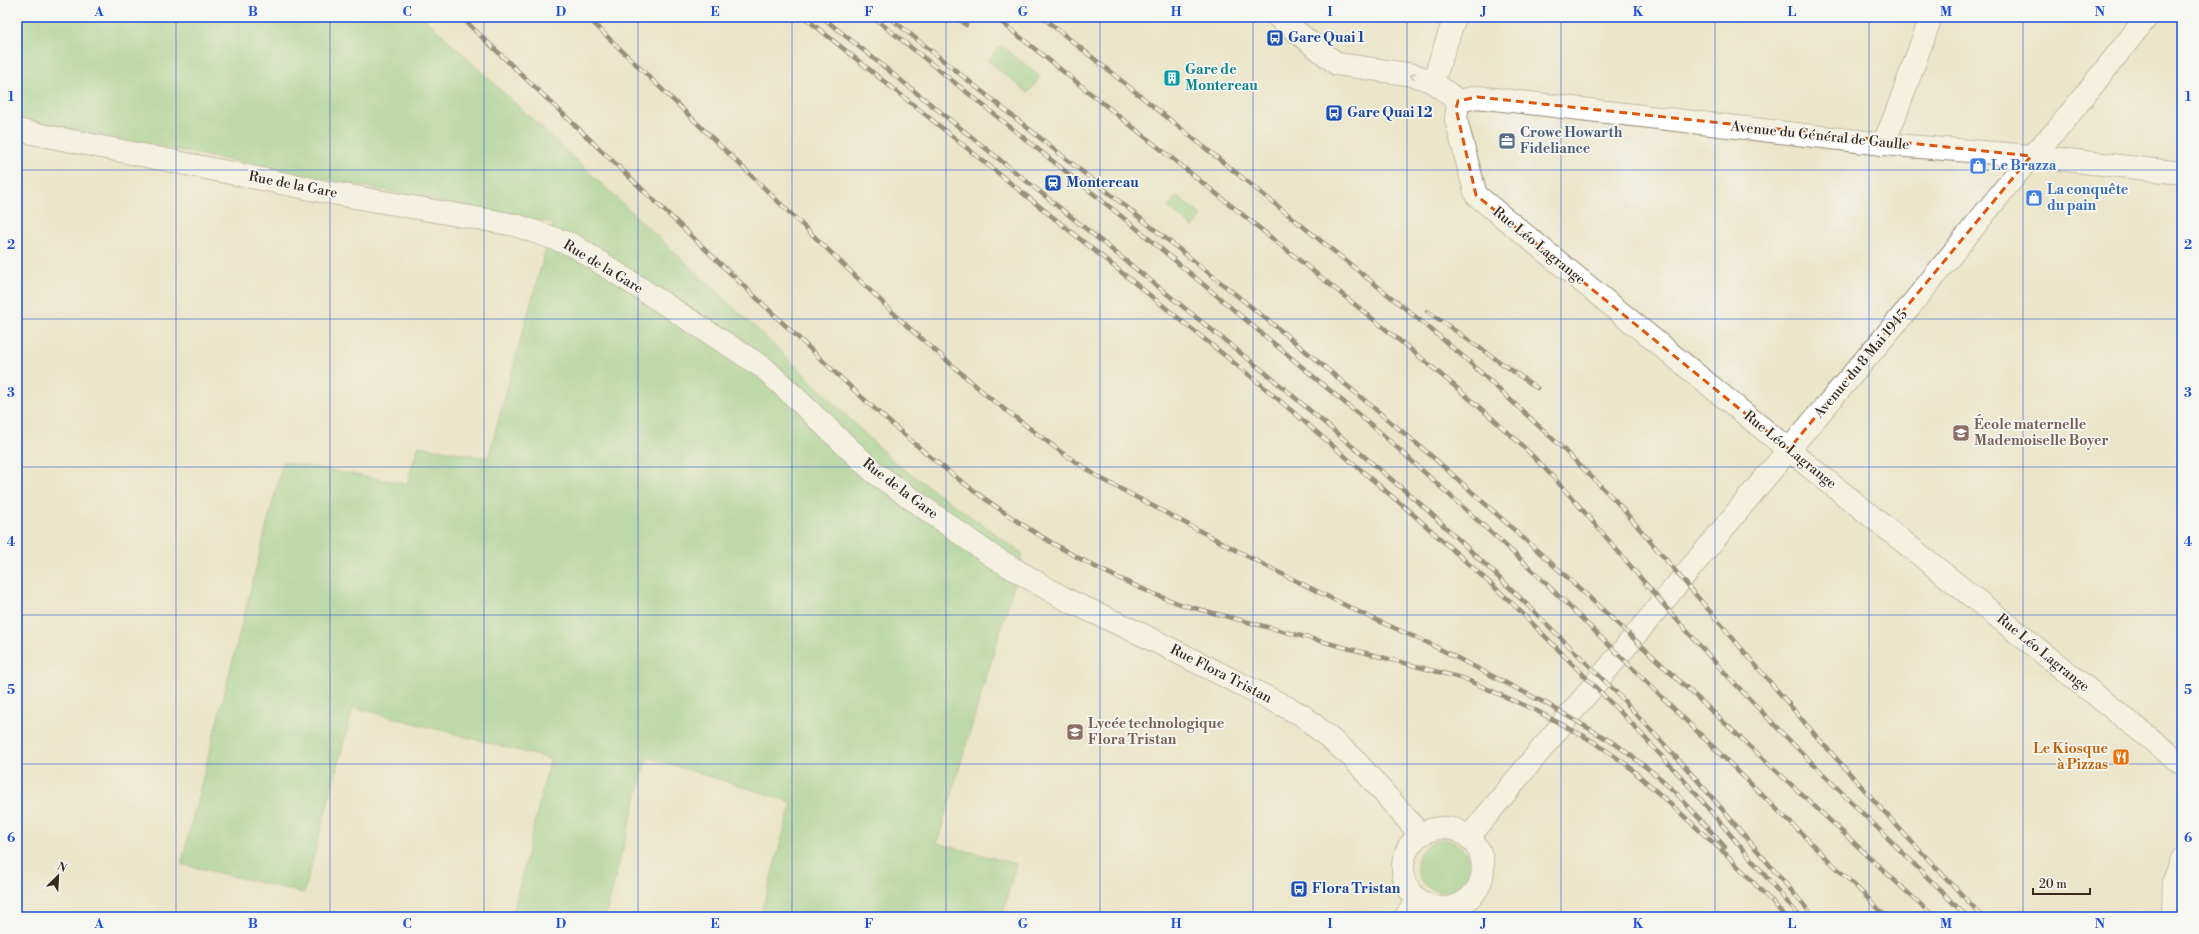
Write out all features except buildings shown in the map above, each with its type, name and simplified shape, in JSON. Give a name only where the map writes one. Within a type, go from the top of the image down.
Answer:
[{"type":"main road","points":[[1278,17],[1337,64],[1414,75],[1433,82],[1458,101]]},
{"type":"main road","points":[[1433,82],[1455,17]]},
{"type":"main road","points":[[1882,144],[1895,116],[1931,17]]},
{"type":"main road","name":"Avenue du 8 Mai 1945","points":[[1469,837],[1789,449],[1907,310],[2031,156],[2057,130],[2147,17]]},
{"type":"main road","name":"Avenue du Général de Gaulle","points":[[1458,101],[1478,97],[1882,144],[2031,156],[2182,173]]},
{"type":"main road","name":"Rue Léo Lagrange","points":[[1458,101],[1456,120],[1476,195],[1789,449],[2182,764]]},
{"type":"main road","name":"Rue de la Gare","points":[[17,130],[326,192],[515,225],[572,245],[764,368],[875,473],[992,556]]},
{"type":"main road","name":"Rue Flora Tristan","points":[[992,556],[1065,598],[1143,635],[1302,715],[1353,758],[1420,834]]},
{"type":"main road","points":[[1445,827],[1458,830],[1469,837],[1478,848],[1483,860],[1483,874],[1478,887],[1470,898],[1458,906],[1444,909],[1431,907],[1412,909],[1409,891],[1404,879],[1402,867],[1404,854],[1411,843],[1420,834],[1432,829],[1445,827]]},
{"type":"main road","points":[[2173,917],[2174,881],[2182,859]]},
{"type":"highlighted area","points":[[1477,97],[2031,156],[1789,449],[1476,195],[1456,109],[1458,101]]},
{"type":"green space","points":[[17,17],[423,17],[778,349],[894,462],[1023,554],[937,843],[1016,864],[1002,917],[760,917],[792,802],[647,757],[605,917],[512,917],[550,759],[353,707],[304,893],[181,864],[283,462],[407,484],[418,446],[488,458],[553,223],[17,119]]},
{"type":"green space","points":[[1001,45],[1040,77],[1028,93],[988,61]]},
{"type":"green space","points":[[1177,196],[1202,216],[1193,227],[1168,207]]},
{"type":"green space","points":[[1438,840],[1448,840],[1462,847],[1469,861],[1469,871],[1462,885],[1448,892],[1438,892],[1428,888],[1421,881],[1417,871],[1417,861],[1421,851],[1428,844]]},
{"type":"railway","points":[[461,17],[846,382],[947,470],[1000,510],[1057,546],[1117,578],[1183,605],[1465,679],[1537,711],[1594,742],[1626,764],[1728,856],[1776,906]]},
{"type":"railway","points":[[587,17],[907,326],[991,399],[1061,452],[1100,478],[1268,567],[1365,615],[1428,643],[1547,704],[1617,745],[1660,778],[1678,795],[1725,847]]},
{"type":"railway","points":[[804,17],[1259,383],[1415,516],[1511,602],[1632,724],[1691,788],[1800,917]]},
{"type":"railway","points":[[822,17],[1268,375],[1424,507],[1510,588],[1616,692],[1698,781],[1814,917]]},
{"type":"railway","points":[[873,17],[1136,228],[1382,434],[1528,566],[1887,917]]},
{"type":"railway","points":[[889,17],[1285,334],[1435,459],[1578,587],[1934,917]]},
{"type":"railway","points":[[956,17],[966,25]]},
{"type":"railway","points":[[995,17],[1410,348],[1513,437],[1578,504],[1713,660],[1784,735],[1967,917]]},
{"type":"railway","points":[[1042,17],[1427,326],[1466,359],[1554,440],[1615,500],[1816,736],[1907,837],[1983,917]]},
{"type":"railway","points":[[1427,311],[1537,388]]},
{"type":"railway","points":[[1772,901],[1785,917]]},
{"type":"place","name":"Gare Quai 1","points":[[1275,38]]},
{"type":"place","name":"Gare de Montereau","points":[[1172,78]]},
{"type":"place","name":"Gare Quai 12","points":[[1334,113]]},
{"type":"place","name":"Crowe Howarth Fideliance","points":[[1507,141]]},
{"type":"place","name":"Le Brazza","points":[[1978,166]]},
{"type":"place","name":"Montereau","points":[[1053,183]]},
{"type":"place","name":"La conquête du pain","points":[[2034,198]]},
{"type":"place","name":"École maternelle Mademoiselle Boyer","points":[[1961,433]]},
{"type":"place","name":"Lycée technologique Flora Tristan","points":[[1075,732]]},
{"type":"place","name":"Le Kiosque à Pizzas","points":[[2121,757]]},
{"type":"place","name":"Flora Tristan","points":[[1299,889]]}]
